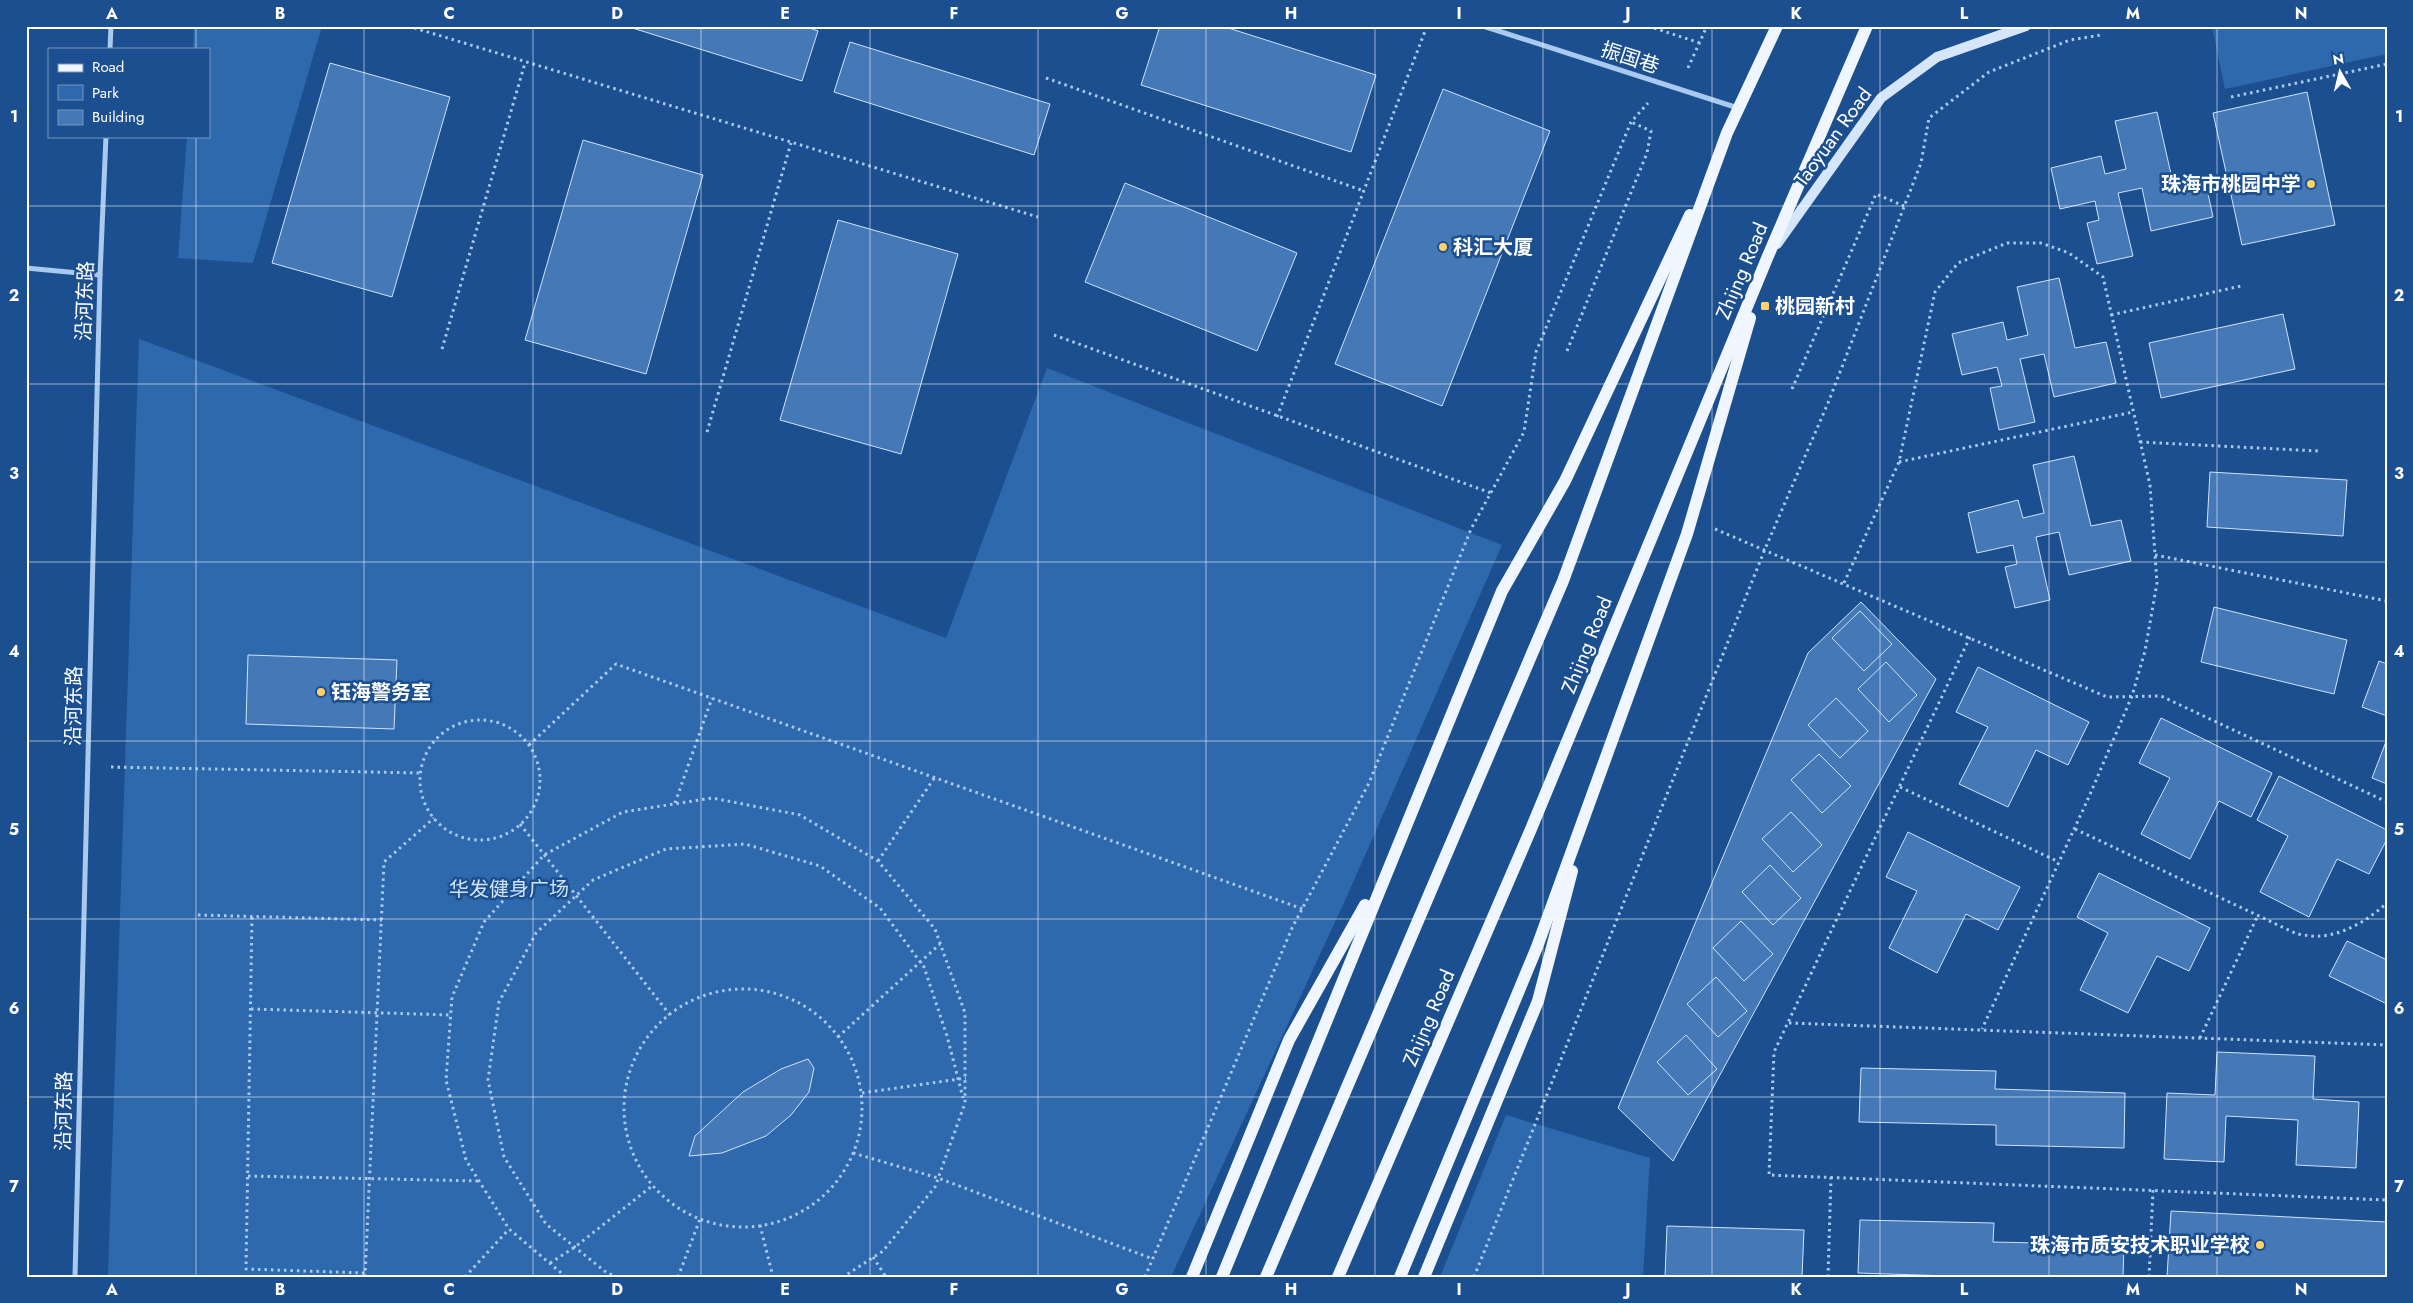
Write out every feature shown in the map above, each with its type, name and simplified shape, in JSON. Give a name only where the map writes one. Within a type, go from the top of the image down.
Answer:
[{"type":"main road","points":[[1222,1277],[1502,591],[1566,481],[1776,26]]},
{"type":"main road","name":"Zhijng Road","points":[[1338,1277],[1531,828],[1768,256],[1867,26]]},
{"type":"main road","points":[[1266,1277],[1563,581],[1728,133]]},
{"type":"main road","points":[[1400,1277],[1537,947],[1589,803],[1691,519],[1768,256]]},
{"type":"main road","points":[[1424,1277],[1538,1001],[1589,803]]},
{"type":"main road","points":[[1192,1277],[1289,1040],[1391,859]]},
{"type":"street","points":[[110,48],[112,26]]},
{"type":"street","name":"振国巷","points":[[1484,26],[1739,108]]},
{"type":"street","name":"Taoyuan Road","points":[[1768,256],[1881,98],[1937,57],[2026,26]]},
{"type":"street","name":"沿河东路","points":[[75,1277],[100,275],[106,138]]},
{"type":"street","points":[[26,268],[100,275]]},
{"type":"path","points":[[408,26],[1038,217]]},
{"type":"path","points":[[1277,417],[1427,26]]},
{"type":"path","points":[[1648,26],[1700,43]]},
{"type":"path","points":[[1145,1277],[1292,928],[1369,783],[1471,529],[1524,432],[1536,352],[1631,122],[1664,84],[1690,66],[1707,26]]},
{"type":"path","points":[[1474,1277],[1765,549],[1828,403],[1921,163],[1929,118],[1989,72],[2070,40],[2101,35]]},
{"type":"path","points":[[442,349],[525,63]]},
{"type":"path","points":[[2231,97],[2387,64]]},
{"type":"path","points":[[1046,78],[1364,191]]},
{"type":"path","points":[[1567,351],[1647,153],[1651,130],[1631,122]]},
{"type":"path","points":[[707,432],[791,142]]},
{"type":"path","points":[[1792,389],[1876,194],[1904,206]]},
{"type":"path","points":[[1844,583],[1899,462],[1935,292],[1958,263],[2007,243],[2041,242],[2069,253],[2103,276],[2150,485],[2157,583],[2145,651],[2132,696],[2075,829],[1982,1029]]},
{"type":"path","points":[[2112,315],[2241,286]]},
{"type":"path","points":[[1054,335],[1491,493]]},
{"type":"path","points":[[1899,462],[2133,412]]},
{"type":"path","points":[[2140,442],[2318,451]]},
{"type":"path","points":[[1691,519],[1765,549],[2107,697],[2161,696],[2387,802]]},
{"type":"path","points":[[2155,555],[2387,601]]},
{"type":"path","points":[[1970,637],[1774,1052],[1769,1175],[2387,1200]]},
{"type":"path","points":[[529,745],[616,664],[1303,909]]},
{"type":"path","points":[[675,804],[712,698]]},
{"type":"path","points":[[477,720],[497,722],[515,731],[529,745],[537,763],[540,783],[536,802],[526,819],[510,831],[492,838],[472,839],[452,834],[434,818],[425,806],[420,787],[420,773],[428,749],[441,734],[458,724],[477,720]]},
{"type":"path","points":[[88,767],[420,773]]},
{"type":"path","points":[[878,861],[935,778]]},
{"type":"path","points":[[1900,787],[2059,862]]},
{"type":"path","points":[[566,1277],[509,1229],[466,1160],[446,1080],[452,997],[484,922],[544,855],[623,812],[712,798],[800,815],[878,861],[934,929],[965,1013],[965,1103],[935,1187],[883,1251],[843,1277]]},
{"type":"path","points":[[252,917],[246,1270],[365,1275],[384,862],[434,818]]},
{"type":"path","points":[[520,824],[670,1014]]},
{"type":"path","points":[[2075,829],[2298,934],[2320,937],[2346,930],[2374,915],[2387,903]]},
{"type":"path","points":[[618,1277],[607,1273],[546,1224],[504,1157],[488,1080],[499,1002],[536,933],[593,880],[666,849],[745,844],[820,866],[880,908],[920,962],[927,975],[965,1103]]},
{"type":"path","points":[[198,915],[382,920]]},
{"type":"path","points":[[2200,1038],[2258,916]]},
{"type":"path","points":[[838,1037],[940,944]]},
{"type":"path","points":[[756,988],[794,1000],[827,1022],[838,1037],[851,1054],[862,1093],[861,1132],[846,1169],[820,1200],[786,1220],[748,1228],[709,1223],[673,1206],[645,1178],[628,1143],[622,1105],[630,1066],[649,1032],[679,1006],[716,992],[756,988]]},
{"type":"path","points":[[251,1008],[451,1015]]},
{"type":"path","points":[[1788,1023],[2387,1045]]},
{"type":"path","points":[[862,1093],[966,1078]]},
{"type":"path","points":[[853,1153],[938,1178],[1153,1259]]},
{"type":"path","points":[[248,1176],[479,1181]]},
{"type":"path","points":[[1828,1277],[1831,1177]]},
{"type":"path","points":[[550,1263],[574,1247],[652,1186]]},
{"type":"path","points":[[2149,1277],[2153,1190]]},
{"type":"path","points":[[678,1277],[700,1219]]},
{"type":"path","points":[[760,1225],[773,1277]]},
{"type":"path","points":[[465,1277],[509,1229]]},
{"type":"path","points":[[873,1257],[886,1277]]},
{"type":"green space","points":[[194,26],[322,26],[253,263],[178,258],[187,138],[210,138],[210,48],[193,48]]},
{"type":"green space","points":[[2212,26],[2387,26],[2387,54],[2225,89]]},
{"type":"green space","name":"华发健身广场","points":[[139,339],[946,638],[1047,368],[1502,545],[1347,896],[1171,1277],[108,1277]]},
{"type":"green space","points":[[1506,1115],[1650,1158],[1643,1277],[1440,1277]]},
{"type":"building","points":[[626,26],[804,26],[818,31],[802,81]]},
{"type":"building","points":[[1160,26],[1222,26],[1376,75],[1351,152],[1141,85]]},
{"type":"building","points":[[850,42],[1050,104],[1034,155],[834,92]]},
{"type":"building","points":[[330,63],[450,97],[392,297],[272,263]]},
{"type":"building","name":"科汇大厦","points":[[1443,89],[1550,131],[1442,406],[1335,364]]},
{"type":"building","points":[[2307,92],[2335,225],[2242,245],[2213,113]]},
{"type":"building","points":[[2157,112],[2173,183],[2204,175],[2213,217],[2151,231],[2142,188],[2118,193],[2133,256],[2097,264],[2087,223],[2099,220],[2095,201],[2060,209],[2051,168],[2101,156],[2105,174],[2126,169],[2115,121]]},
{"type":"building","points":[[583,140],[703,175],[646,374],[525,340]]},
{"type":"building","points":[[1125,183],[1297,253],[1257,351],[1085,282]]},
{"type":"building","points":[[838,220],[958,254],[901,454],[780,420]]},
{"type":"building","points":[[2059,278],[2075,348],[2106,342],[2116,383],[2054,397],[2044,354],[2020,359],[2035,422],[1999,430],[1990,388],[2002,386],[1997,367],[1962,375],[1952,334],[2003,322],[2007,340],[2028,335],[2017,287]]},
{"type":"building","points":[[2283,314],[2295,369],[2161,398],[2149,343]]},
{"type":"building","points":[[2074,456],[2091,526],[2121,520],[2131,561],[2069,575],[2059,532],[2036,537],[2050,600],[2015,608],[2005,567],[2017,564],[2013,545],[1977,553],[1968,513],[2018,500],[2023,518],[2044,513],[2033,465]]},
{"type":"building","points":[[2210,472],[2347,480],[2343,536],[2207,527]]},
{"type":"building","points":[[1861,602],[1936,679],[1673,1161],[1618,1108],[1808,653]]},
{"type":"building","points":[[2214,607],[2347,640],[2334,694],[2201,662]]},
{"type":"building","points":[[1860,611],[1892,644],[1864,671],[1832,638]]},
{"type":"building","name":"钰海警务室","points":[[248,655],[397,660],[394,729],[246,724]]},
{"type":"building","points":[[2379,661],[2387,664],[2387,716],[2362,707]]},
{"type":"building","points":[[1886,662],[1917,695],[1889,722],[1858,689]]},
{"type":"building","points":[[1978,667],[2089,722],[2068,765],[2036,750],[2008,807],[1959,784],[1988,727],[1956,712]]},
{"type":"building","points":[[1836,698],[1868,731],[1840,758],[1808,725]]},
{"type":"building","points":[[2161,718],[2272,773],[2251,817],[2219,801],[2190,859],[2141,834],[2170,778],[2139,763]]},
{"type":"building","points":[[2387,739],[2387,784],[2372,778]]},
{"type":"building","points":[[1819,754],[1851,786],[1822,813],[1791,780]]},
{"type":"building","points":[[2279,776],[2387,830],[2387,839],[2369,874],[2337,859],[2309,917],[2260,892],[2288,836],[2257,820]]},
{"type":"building","points":[[1791,812],[1822,845],[1793,872],[1762,839]]},
{"type":"building","points":[[1908,832],[2020,887],[1998,930],[1966,914],[1937,973],[1889,948],[1917,891],[1886,877]]},
{"type":"building","points":[[1770,865],[1801,898],[1773,925],[1742,892]]},
{"type":"building","points":[[2099,873],[2210,928],[2189,971],[2157,956],[2128,1013],[2080,990],[2108,933],[2077,917]]},
{"type":"building","points":[[1741,921],[1773,954],[1744,981],[1713,948]]},
{"type":"building","points":[[2347,941],[2387,960],[2387,1004],[2329,976]]},
{"type":"building","points":[[1716,977],[1747,1011],[1718,1037],[1687,1004]]},
{"type":"building","points":[[1686,1035],[1717,1069],[1688,1095],[1657,1062]]},
{"type":"building","points":[[2217,1052],[2315,1056],[2313,1099],[2359,1102],[2356,1168],[2296,1165],[2298,1120],[2226,1116],[2224,1162],[2164,1159],[2167,1093],[2215,1095]]},
{"type":"building","points":[[808,1059],[814,1068],[809,1092],[791,1115],[766,1136],[722,1153],[689,1156],[695,1136],[743,1092],[781,1069]]},
{"type":"building","points":[[1861,1068],[1996,1071],[1995,1089],[2125,1093],[2124,1148],[1996,1145],[1996,1125],[1859,1122]]},
{"type":"building","name":"珠海市质安技术职业学校","points":[[2171,1211],[2387,1222],[2387,1277],[2167,1277]]},
{"type":"building","points":[[1860,1220],[1994,1223],[1993,1242],[2124,1245],[2123,1277],[1980,1277],[1858,1273]]},
{"type":"building","points":[[1667,1226],[1804,1230],[1802,1277],[1665,1277]]},
{"type":"place","name":"珠海市桃园中学","points":[[2311,184]]},
{"type":"place","name":"科汇大厦","points":[[1443,247]]},
{"type":"place","name":"桃园新村","points":[[1765,306]]},
{"type":"place","name":"钰海警务室","points":[[321,692]]},
{"type":"place","name":"珠海市质安技术职业学校","points":[[2260,1245]]}]
